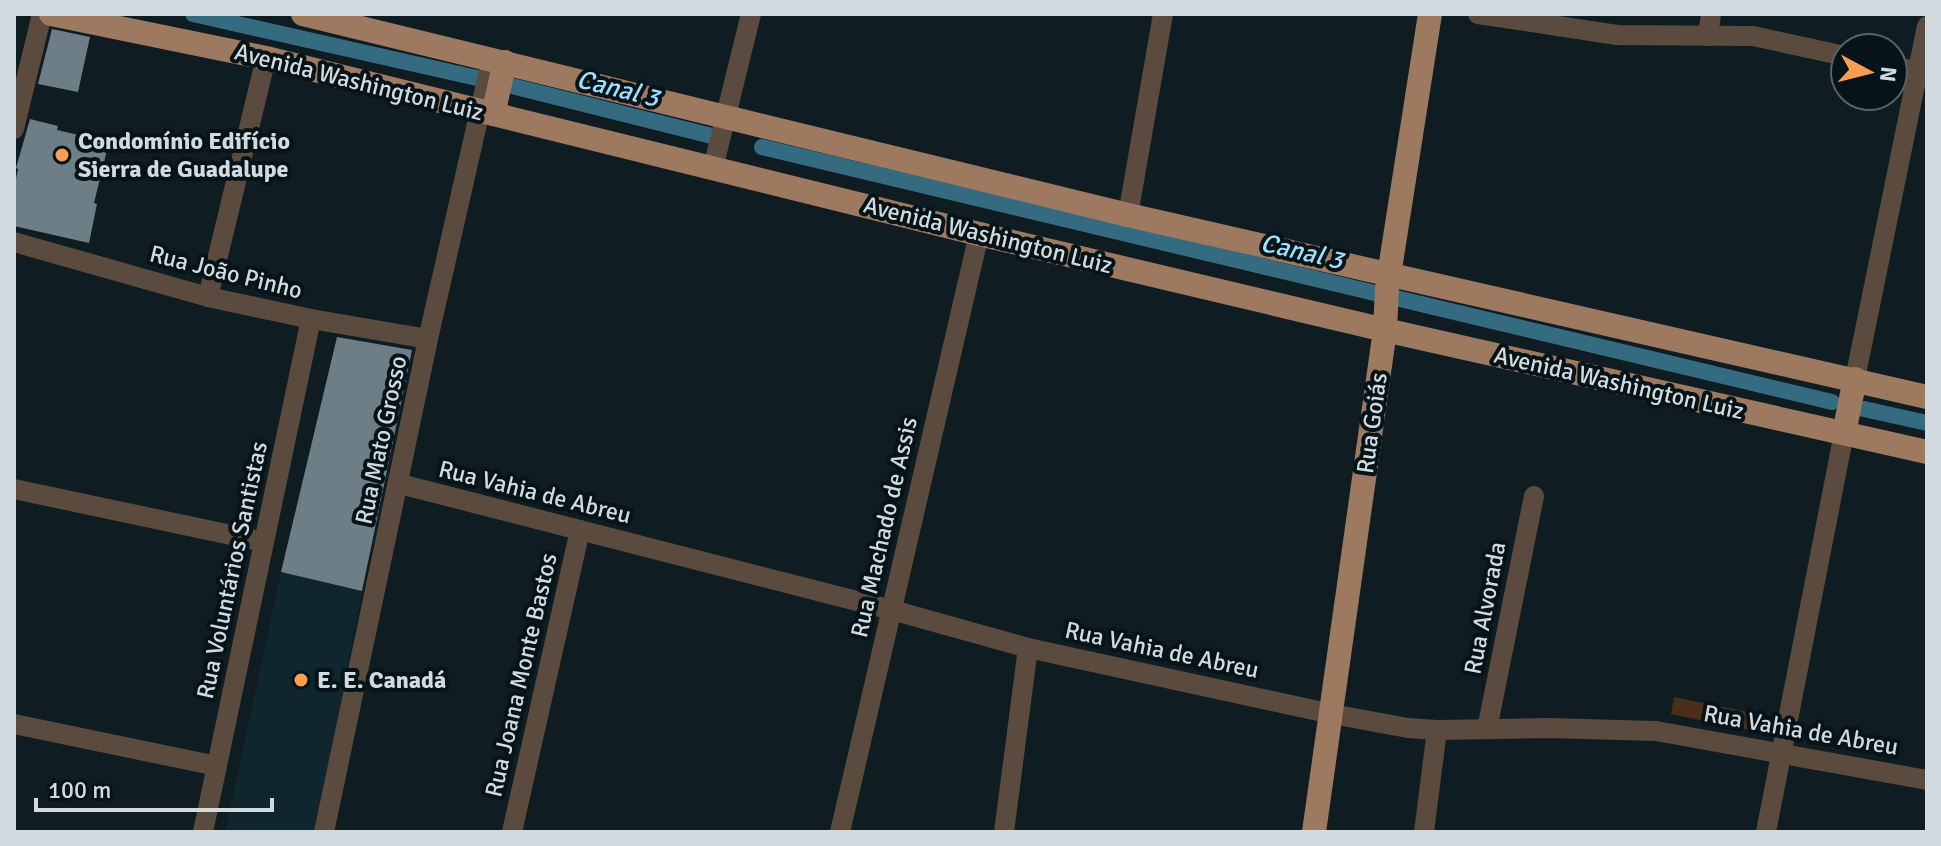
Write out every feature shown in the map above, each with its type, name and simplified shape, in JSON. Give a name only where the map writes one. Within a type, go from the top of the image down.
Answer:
[{"type":"main road","name":"Avenida Washington Luiz","points":[[51,14],[266,58],[979,234],[1846,425],[1927,452]]},
{"type":"main road","points":[[303,14],[376,22],[499,60],[1389,282],[1854,384],[1927,397]]},
{"type":"main road","name":"Rua Goiás","points":[[1314,832],[1389,282],[1430,14]]},
{"type":"main road","points":[[486,112],[499,60]]},
{"type":"main road","points":[[1846,425],[1854,384]]},
{"type":"street","points":[[14,129],[42,14]]},
{"type":"street","points":[[713,168],[751,14]]},
{"type":"street","points":[[1128,215],[1163,14]]},
{"type":"street","points":[[1478,14],[1617,35],[1753,36],[1829,53]]},
{"type":"street","points":[[1708,36],[1711,14]]},
{"type":"street","points":[[1854,384],[1927,26]]},
{"type":"street","points":[[208,297],[266,58]]},
{"type":"street","points":[[1909,70],[1918,72]]},
{"type":"street","name":"Rua Mato Grosso","points":[[324,832],[400,484],[428,339],[486,112]]},
{"type":"street","name":"Rua Machado de Assis","points":[[840,832],[979,234]]},
{"type":"street","name":"Rua João Pinho","points":[[14,242],[208,297],[428,339]]},
{"type":"street","name":"Rua Voluntários Santistas","points":[[203,832],[311,319]]},
{"type":"street","points":[[1766,832],[1846,425]]},
{"type":"street","name":"Rua Vahia de Abreu","points":[[400,484],[892,610],[1028,648],[1332,714],[1437,730],[1548,728],[1656,731],[1782,751],[1927,780]]},
{"type":"street","points":[[14,489],[264,542]]},
{"type":"street","name":"Rua Alvorada","points":[[1487,729],[1534,496]]},
{"type":"street","name":"Rua Joana Monte Bastos","points":[[512,832],[580,530]]},
{"type":"street","points":[[1004,832],[1028,648]]},
{"type":"street","points":[[14,724],[217,766]]},
{"type":"street","points":[[1424,832],[1437,730]]},
{"type":"shaded area","name":"E. E. Canadá","points":[[281,572],[362,591],[324,788],[314,832],[225,832]]},
{"type":"shaded area","points":[[1674,697],[1757,714],[1754,731],[1671,714]]},
{"type":"building","points":[[52,29],[90,37],[78,92],[38,84]]},
{"type":"building","points":[[30,119],[58,126],[57,130],[109,142],[94,203],[97,204],[89,243],[14,226],[16,168]]},
{"type":"building","points":[[337,337],[412,350],[362,591],[281,572]]},
{"type":"waterway","name":"Canal 3","points":[[193,14],[477,78]]},
{"type":"waterway","name":"Canal 3","points":[[512,86],[712,136]]},
{"type":"waterway","name":"Canal 3","points":[[762,147],[1832,402]]},
{"type":"waterway","name":"Canal 3","points":[[1864,409],[1927,423]]},
{"type":"place","name":"Condomínio Edifício Sierra de Guadalupe","points":[[62,155]]},
{"type":"place","name":"E. E. Canadá","points":[[301,680]]}]
